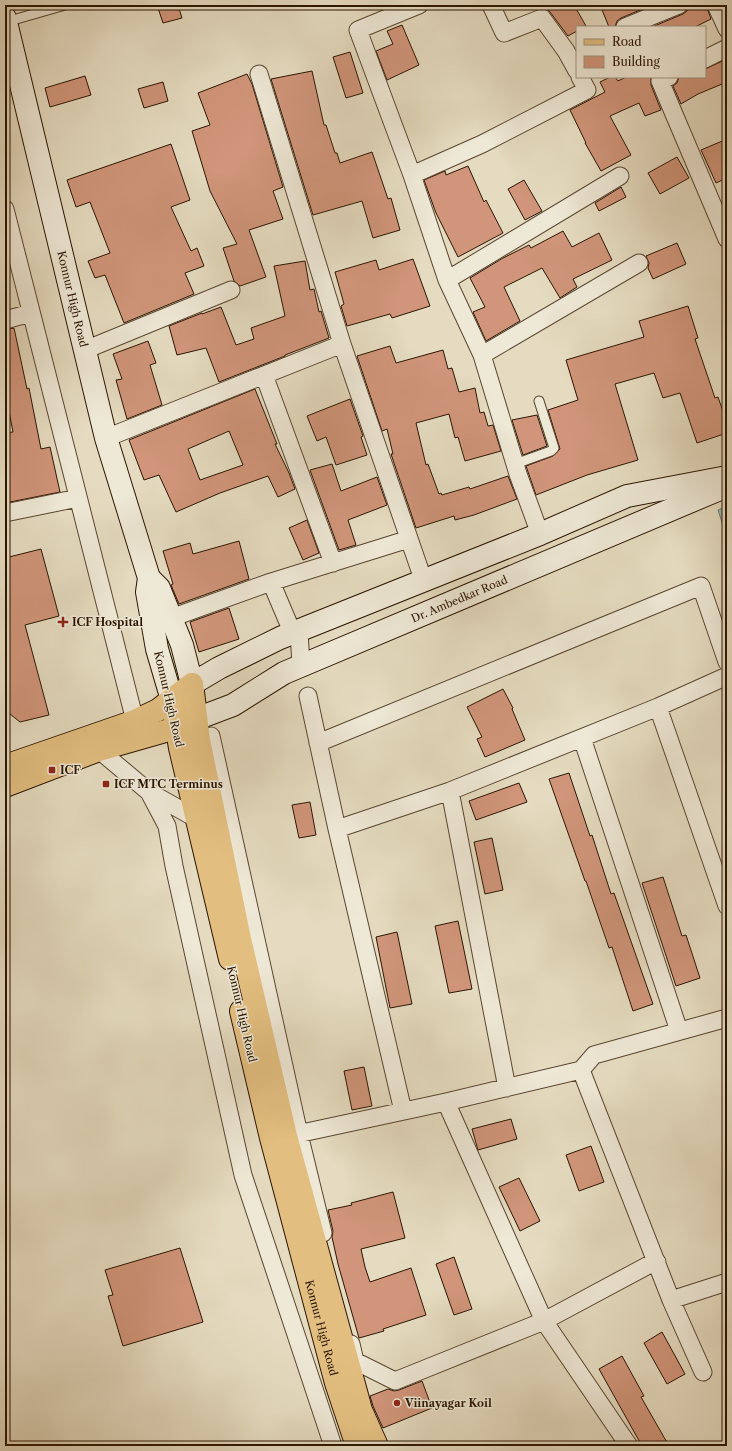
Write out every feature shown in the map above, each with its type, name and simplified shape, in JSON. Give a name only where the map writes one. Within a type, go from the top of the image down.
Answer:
[{"type":"main road","name":"Konnur High Road","points":[[6,20],[106,438],[149,578],[147,592],[158,649],[172,700],[176,728],[197,819],[285,1136],[336,1383],[357,1446]]},
{"type":"main road","points":[[5,766],[135,721],[158,710],[192,684],[219,668],[280,638],[424,582],[627,496],[727,477]]},
{"type":"main road","name":"Dr. Ambedkar Road","points":[[196,719],[233,705],[284,674],[301,666],[727,486]]},
{"type":"main road","name":"Konnur High Road","points":[[149,578],[159,588],[182,645],[192,684]]},
{"type":"main road","points":[[192,684],[199,740],[240,939],[285,1136],[361,1410],[377,1446]]},
{"type":"main road","points":[[5,786],[99,750],[176,728],[196,719]]},
{"type":"street","points":[[491,5],[504,33],[542,18],[571,49],[576,67]]},
{"type":"street","points":[[627,26],[679,5]]},
{"type":"street","points":[[716,5],[727,30]]},
{"type":"street","points":[[414,6],[358,30],[412,175],[447,280],[482,354],[515,464],[540,534]]},
{"type":"street","points":[[706,58],[727,48]]},
{"type":"street","points":[[259,74],[342,344],[424,582]]},
{"type":"street","points":[[412,175],[482,144],[587,90],[581,78]]},
{"type":"street","points":[[667,78],[660,82],[727,239]]},
{"type":"street","points":[[447,280],[620,176]]},
{"type":"street","points":[[5,209],[135,721]]},
{"type":"street","points":[[482,354],[639,263]]},
{"type":"street","points":[[85,350],[230,290]]},
{"type":"street","points":[[5,320],[31,313]]},
{"type":"street","points":[[106,438],[342,344]]},
{"type":"street","points":[[264,375],[333,563]]},
{"type":"street","points":[[5,513],[78,498]]},
{"type":"street","points":[[171,618],[271,582],[409,539]]},
{"type":"street","points":[[271,582],[296,632],[301,666]]},
{"type":"street","points":[[318,743],[701,586],[727,662]]},
{"type":"street","points":[[337,829],[450,791],[658,707],[727,676]]},
{"type":"street","points":[[308,696],[337,829],[403,1111]]},
{"type":"street","points":[[658,707],[727,906]]},
{"type":"street","points":[[211,736],[285,1136],[355,1361],[395,1381],[544,1321],[657,1262]]},
{"type":"street","points":[[582,738],[679,1031]]},
{"type":"street","points":[[99,750],[149,792],[197,819]]},
{"type":"street","points":[[450,791],[507,1088]]},
{"type":"street","points":[[149,792],[167,826],[174,866],[243,1175],[333,1446]]},
{"type":"street","points":[[285,1136],[446,1102],[581,1070],[594,1055],[727,1018]]},
{"type":"street","points":[[581,1070],[671,1300],[703,1372]]},
{"type":"street","points":[[446,1102],[544,1321],[629,1446]]},
{"type":"street","points":[[671,1300],[727,1282]]},
{"type":"lane","points":[[6,20],[65,5]]},
{"type":"lane","points":[[515,464],[551,451],[554,448],[539,401]]},
{"type":"water","points":[[727,506],[727,538],[718,510]]},
{"type":"building","points":[[157,5],[178,5],[182,18],[163,23]]},
{"type":"building","points":[[540,5],[574,5],[586,26],[576,26],[576,32],[568,36],[550,12],[547,9],[542,8]]},
{"type":"building","points":[[600,5],[652,5],[621,18],[617,21],[615,26],[609,26]]},
{"type":"building","points":[[689,5],[706,5],[711,19],[697,26],[654,26],[683,14],[687,11]]},
{"type":"building","points":[[402,25],[419,65],[387,80],[376,51],[393,44],[387,31]]},
{"type":"building","points":[[350,52],[363,93],[346,98],[333,57]]},
{"type":"building","points":[[727,59],[727,82],[698,94],[681,104],[673,86],[677,83],[679,78],[706,78],[706,69]]},
{"type":"building","points":[[312,71],[324,125],[326,125],[335,153],[337,153],[340,163],[372,152],[388,199],[391,198],[400,230],[373,238],[362,201],[313,215],[271,79]]},
{"type":"building","points":[[247,74],[252,84],[283,187],[273,191],[283,219],[249,230],[266,277],[240,286],[234,281],[223,248],[237,244],[210,191],[192,131],[210,125],[198,93]]},
{"type":"building","points":[[85,76],[91,95],[50,107],[45,88]]},
{"type":"building","points":[[608,78],[616,78],[618,81],[624,78],[651,78],[651,85],[661,110],[645,116],[639,103],[610,116],[631,155],[601,171],[585,143],[570,110],[605,92],[600,82]]},
{"type":"building","points":[[163,82],[168,101],[144,108],[138,89]]},
{"type":"building","points":[[727,139],[727,178],[716,183],[701,150]]},
{"type":"building","points":[[171,144],[190,200],[171,207],[191,251],[197,248],[204,266],[185,273],[194,294],[124,323],[105,275],[95,278],[88,261],[110,253],[90,202],[76,207],[67,180]]},
{"type":"building","points":[[677,157],[689,178],[660,194],[648,173]]},
{"type":"building","points":[[468,166],[484,202],[486,200],[503,233],[458,257],[436,213],[424,180],[445,171],[446,175]]},
{"type":"building","points":[[524,180],[542,211],[525,220],[508,189]]},
{"type":"building","points":[[621,187],[626,197],[599,211],[595,203]]},
{"type":"building","points":[[563,231],[572,247],[599,233],[612,260],[573,279],[577,287],[560,298],[542,268],[504,287],[520,321],[486,341],[473,312],[485,307],[470,278],[503,258],[529,245],[531,248]]},
{"type":"building","points":[[677,243],[686,264],[653,279],[648,268],[649,263],[646,256]]},
{"type":"building","points":[[413,259],[430,306],[392,318],[390,314],[347,326],[341,306],[344,304],[335,272],[376,260],[379,270]]},
{"type":"building","points":[[305,261],[310,290],[314,289],[319,312],[321,311],[329,338],[219,382],[206,348],[177,355],[169,326],[221,307],[236,345],[254,339],[251,328],[285,316],[274,266]]},
{"type":"building","points":[[688,306],[698,338],[695,339],[715,398],[718,397],[727,423],[727,433],[697,443],[680,393],[663,398],[654,373],[615,384],[638,460],[587,475],[536,495],[526,466],[553,456],[560,449],[548,410],[578,400],[566,360],[644,337],[639,321]]},
{"type":"building","points":[[14,328],[27,389],[29,388],[41,449],[50,447],[60,492],[5,503],[5,433],[13,432],[5,391],[5,330]]},
{"type":"building","points":[[148,341],[156,363],[150,365],[162,405],[127,419],[116,380],[122,379],[113,354]]},
{"type":"building","points":[[390,346],[396,363],[443,350],[448,369],[452,368],[459,392],[475,388],[480,413],[484,412],[488,426],[493,425],[501,451],[465,461],[458,437],[455,438],[449,414],[416,423],[426,465],[428,464],[439,494],[441,493],[442,495],[469,487],[470,489],[508,476],[517,499],[474,515],[455,520],[454,516],[416,528],[391,454],[393,454],[387,429],[382,431],[357,356]]},
{"type":"building","points":[[255,389],[277,444],[275,444],[295,489],[278,497],[268,476],[220,493],[176,512],[159,475],[144,480],[129,440]],"holes":[[[229,431],[243,465],[200,480],[188,449]]]},
{"type":"building","points":[[350,399],[363,436],[361,437],[367,455],[336,465],[326,437],[317,441],[307,416]]},
{"type":"building","points":[[537,415],[547,446],[523,455],[512,420]]},
{"type":"building","points":[[332,464],[341,491],[377,477],[387,505],[348,520],[356,545],[339,550],[310,470]]},
{"type":"building","points":[[307,520],[319,553],[303,560],[289,528]]},
{"type":"building","points":[[239,541],[249,579],[179,604],[171,585],[173,584],[163,551],[190,543],[193,554]]},
{"type":"building","points":[[41,549],[59,616],[25,625],[49,715],[20,722],[5,710],[5,558]]},
{"type":"building","points":[[229,608],[239,639],[199,652],[190,622]]},
{"type":"building","points":[[503,689],[513,708],[512,709],[525,740],[485,757],[477,739],[482,737],[467,707]]},
{"type":"building","points":[[569,773],[590,836],[592,835],[611,894],[614,893],[653,1004],[633,1011],[612,947],[609,948],[549,779]]},
{"type":"building","points":[[519,783],[527,802],[476,820],[469,801]]},
{"type":"building","points":[[310,802],[316,835],[299,838],[292,805]]},
{"type":"building","points":[[492,838],[503,890],[485,894],[474,842]]},
{"type":"building","points":[[663,877],[682,936],[686,935],[700,978],[676,986],[642,883]]},
{"type":"building","points":[[458,921],[472,989],[449,993],[435,926]]},
{"type":"building","points":[[397,932],[412,1004],[390,1008],[376,937]]},
{"type":"building","points":[[364,1067],[372,1106],[352,1110],[344,1071]]},
{"type":"building","points":[[511,1119],[517,1139],[478,1150],[472,1129]]},
{"type":"building","points":[[591,1146],[604,1182],[579,1191],[566,1155]]},
{"type":"building","points":[[519,1178],[540,1221],[520,1231],[499,1187]]},
{"type":"building","points":[[393,1192],[405,1238],[361,1249],[365,1267],[370,1282],[411,1268],[426,1315],[383,1329],[384,1331],[359,1338],[338,1264],[328,1210],[352,1205],[351,1203]]},
{"type":"building","points":[[180,1248],[203,1322],[123,1346],[108,1296],[113,1295],[105,1270]]},
{"type":"building","points":[[454,1257],[472,1309],[454,1315],[436,1264]]},
{"type":"building","points":[[662,1332],[685,1374],[667,1384],[644,1343]]},
{"type":"building","points":[[622,1356],[644,1396],[641,1397],[669,1446],[642,1446],[599,1369]]},
{"type":"building","points":[[422,1381],[432,1408],[383,1428],[370,1396],[388,1389],[394,1391],[399,1390]]},
{"type":"place","name":"ICF Hospital","points":[[63,622]]},
{"type":"place","name":"ICF","points":[[52,770]]},
{"type":"place","name":"ICF MTC Terminus","points":[[106,784]]},
{"type":"place","name":"Viinayagar Koil","points":[[397,1403]]}]
